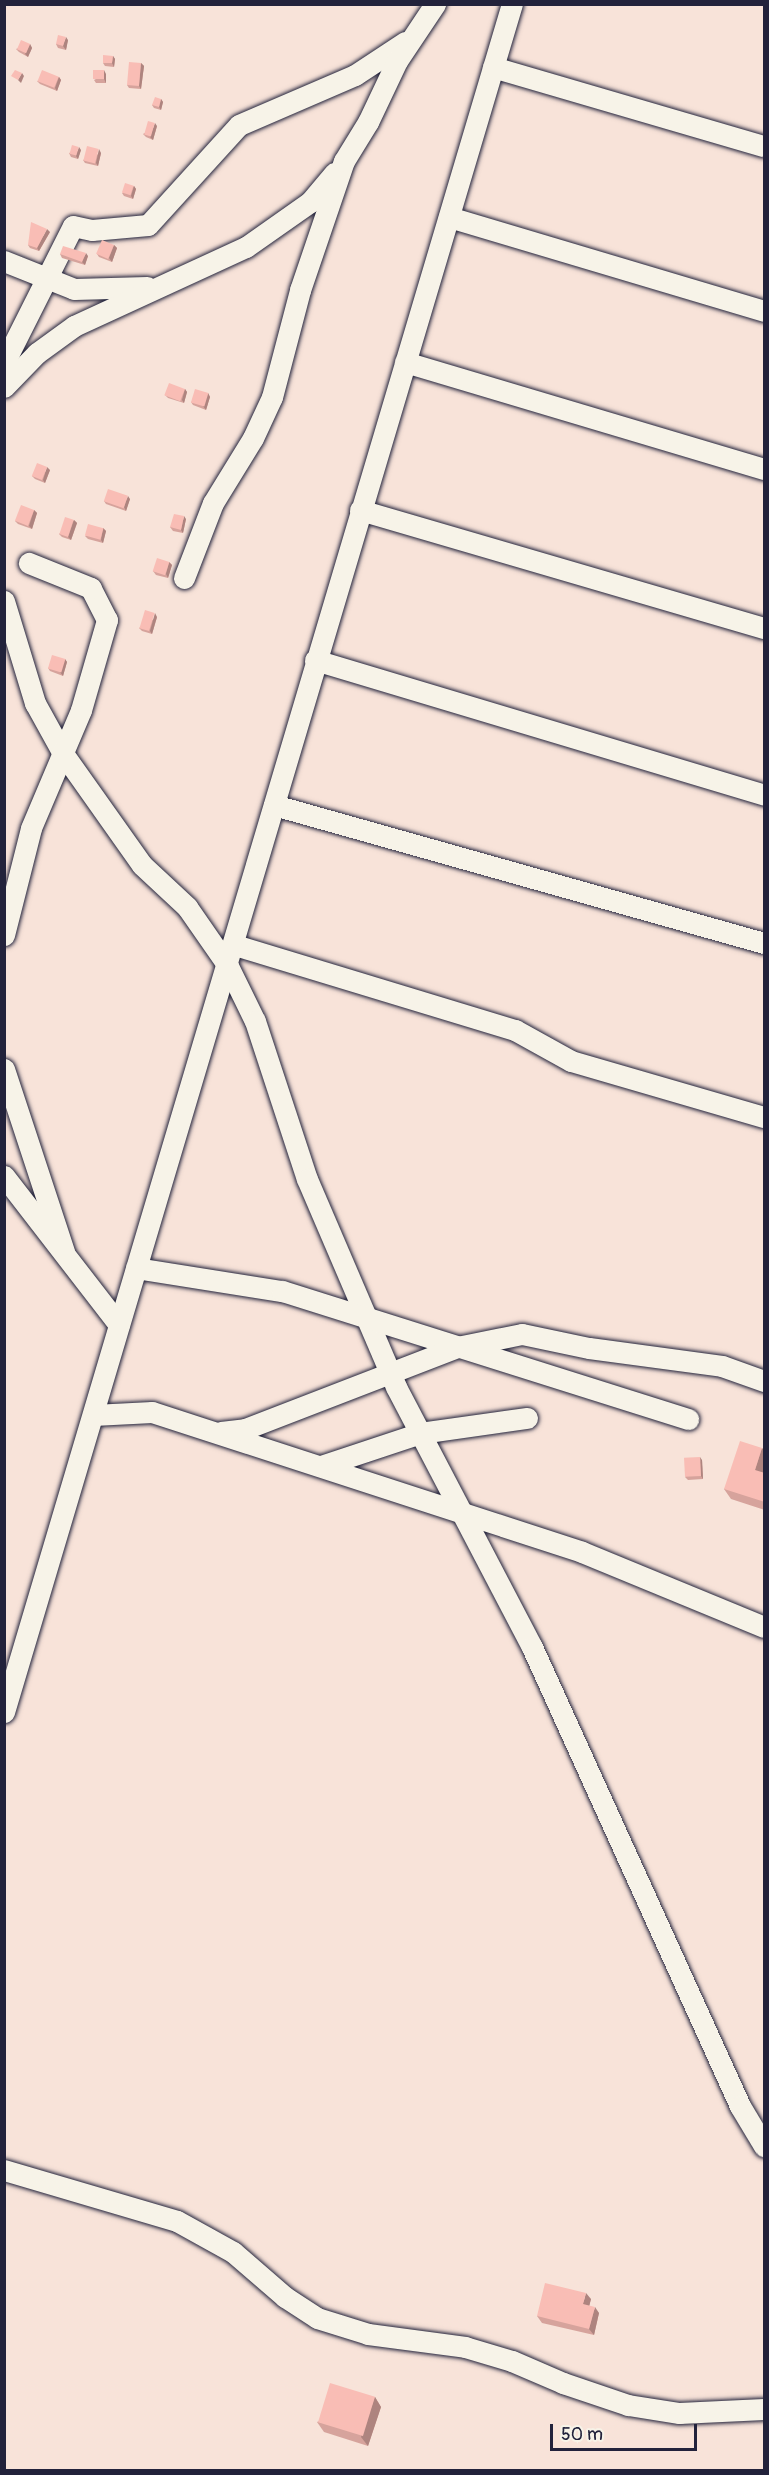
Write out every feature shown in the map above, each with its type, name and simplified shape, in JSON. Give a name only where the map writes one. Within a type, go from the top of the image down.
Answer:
[{"type":"street","points":[[4,387],[37,353],[74,326],[246,247],[310,202],[344,160],[368,122],[397,61],[435,4]]},
{"type":"street","points":[[4,1712],[235,945],[315,660],[512,4]]},
{"type":"street","points":[[4,363],[44,279],[73,226],[92,230],[148,225],[239,125],[355,75],[415,35]]},
{"type":"street","points":[[493,67],[765,146]]},
{"type":"street","points":[[184,578],[213,502],[253,438],[272,397],[300,290],[344,160]]},
{"type":"street","points":[[449,217],[765,311]]},
{"type":"street","points":[[4,261],[44,279],[74,289],[163,285]]},
{"type":"street","points":[[405,362],[765,469]]},
{"type":"street","points":[[360,510],[765,628]]},
{"type":"street","points":[[4,935],[31,828],[96,669],[107,620],[91,588],[29,563]]},
{"type":"street","points":[[4,601],[34,703],[62,752],[142,865],[187,907],[228,966],[255,1021],[307,1179],[389,1371],[532,1647],[740,2106],[765,2146]]},
{"type":"street","points":[[315,660],[765,795]]},
{"type":"street","points":[[274,805],[765,943]]},
{"type":"street","points":[[235,945],[515,1030],[571,1061],[765,1117]]},
{"type":"street","points":[[4,1069],[64,1252]]},
{"type":"street","points":[[4,1176],[119,1325]]},
{"type":"street","points":[[136,1268],[282,1291],[688,1419]]},
{"type":"street","points":[[215,1433],[245,1429],[389,1371],[457,1347],[522,1334],[589,1348],[722,1366],[765,1381]]},
{"type":"street","points":[[93,1415],[152,1412],[582,1552],[765,1627]]},
{"type":"street","points":[[321,1466],[420,1434],[527,1418]]},
{"type":"street","points":[[4,2170],[177,2221],[233,2252],[285,2297],[317,2318],[369,2334],[465,2347],[512,2361],[562,2383],[628,2405],[679,2413],[765,2409]]},
{"type":"building","points":[[58,35],[66,37],[63,46],[56,44]]},
{"type":"building","points":[[21,40],[30,44],[26,53],[17,49]]},
{"type":"building","points":[[103,55],[113,56],[112,63],[103,63]]},
{"type":"building","points":[[129,62],[141,63],[139,86],[127,85]]},
{"type":"building","points":[[15,70],[22,73],[18,80],[11,76]]},
{"type":"building","points":[[42,70],[59,77],[54,88],[38,81]]},
{"type":"building","points":[[93,70],[104,70],[104,79],[93,79]]},
{"type":"building","points":[[155,97],[161,99],[159,107],[152,105]]},
{"type":"building","points":[[148,121],[155,123],[151,136],[144,134]]},
{"type":"building","points":[[72,145],[79,147],[76,156],[70,154]]},
{"type":"building","points":[[87,146],[99,149],[95,163],[83,161]]},
{"type":"building","points":[[125,183],[134,186],[130,195],[122,193]]},
{"type":"building","points":[[31,222],[47,229],[37,248],[28,245]]},
{"type":"building","points":[[102,240],[114,245],[108,259],[96,254]]},
{"type":"building","points":[[63,246],[86,253],[82,262],[60,254]]},
{"type":"building","points":[[169,383],[185,389],[180,401],[164,395]]},
{"type":"building","points":[[195,389],[208,393],[204,406],[191,402]]},
{"type":"building","points":[[37,463],[47,467],[42,480],[32,476]]},
{"type":"building","points":[[108,489],[128,496],[124,508],[104,501]]},
{"type":"building","points":[[21,505],[34,510],[28,526],[15,521]]},
{"type":"building","points":[[174,514],[184,516],[181,530],[170,527]]},
{"type":"building","points":[[65,517],[74,520],[68,537],[59,534]]},
{"type":"building","points":[[88,524],[103,528],[100,540],[85,536]]},
{"type":"building","points":[[157,558],[169,562],[165,575],[153,571]]},
{"type":"building","points":[[145,610],[155,613],[149,631],[139,628]]},
{"type":"building","points":[[52,655],[65,659],[61,672],[48,668]]},
{"type":"building","points":[[740,1441],[762,1448],[755,1470],[765,1473],[765,1502],[724,1489]]},
{"type":"building","points":[[700,1457],[701,1476],[685,1477],[684,1458]]},
{"type":"building","points":[[545,2283],[586,2293],[583,2304],[595,2307],[589,2329],[537,2316]]},
{"type":"building","points":[[330,2383],[375,2397],[363,2436],[318,2422]]}]
